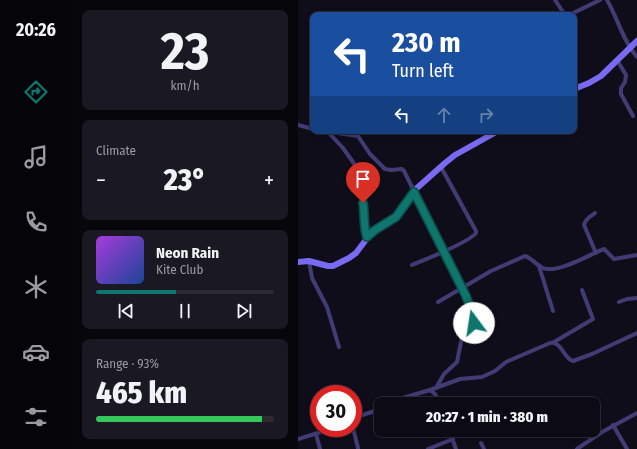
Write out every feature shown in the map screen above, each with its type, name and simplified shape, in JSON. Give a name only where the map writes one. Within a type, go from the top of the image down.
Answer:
[{"type":"street","points":[[574,12],[600,0]]},
{"type":"street","points":[[607,0],[616,15],[629,48],[637,57]]},
{"type":"street","points":[[557,1],[563,12]]},
{"type":"street","points":[[577,87],[594,81],[637,42]]},
{"type":"street","points":[[617,60],[626,76],[620,91],[633,116]]},
{"type":"street","points":[[298,125],[310,128]]},
{"type":"street","points":[[328,134],[343,148],[355,165],[364,208],[364,229],[367,237]]},
{"type":"street","points":[[345,134],[358,136],[370,154],[386,169],[402,169],[404,171],[471,309],[474,323],[463,332],[457,362],[444,374],[436,388]]},
{"type":"street","points":[[298,262],[309,260],[328,266],[337,265],[353,256],[367,237],[375,230],[396,217],[414,192],[441,167],[455,156],[493,134]]},
{"type":"street","points":[[412,265],[471,238],[476,233],[441,167]]},
{"type":"street","points":[[595,213],[584,222],[584,225],[596,253]]},
{"type":"street","points":[[438,302],[491,271],[522,256],[527,256],[539,266],[550,269],[578,262],[602,250],[605,250],[614,260],[637,255]]},
{"type":"street","points":[[309,260],[312,278],[327,307],[339,347]]},
{"type":"street","points":[[539,266],[552,311]]},
{"type":"street","points":[[406,397],[460,379],[482,377],[495,371],[506,362],[554,342],[593,319],[582,290]]},
{"type":"street","points":[[619,302],[637,298]]},
{"type":"street","points":[[554,342],[559,345],[570,360],[574,361],[637,333]]},
{"type":"street","points":[[430,390],[436,397]]},
{"type":"street","points":[[362,415],[374,411]]},
{"type":"street","points":[[577,449],[637,413]]},
{"type":"street","points":[[614,426],[627,449]]},
{"type":"street","points":[[298,439],[310,436]]},
{"type":"street","points":[[317,437],[320,449]]},
{"type":"street","points":[[355,437],[358,448]]},
{"type":"street","points":[[428,449],[453,439],[456,449]]},
{"type":"street","points":[[481,443],[484,449]]},
{"type":"route","points":[[363,203],[365,213],[364,229],[367,237],[375,230],[393,220],[414,192],[431,223],[466,296],[474,323]]}]
